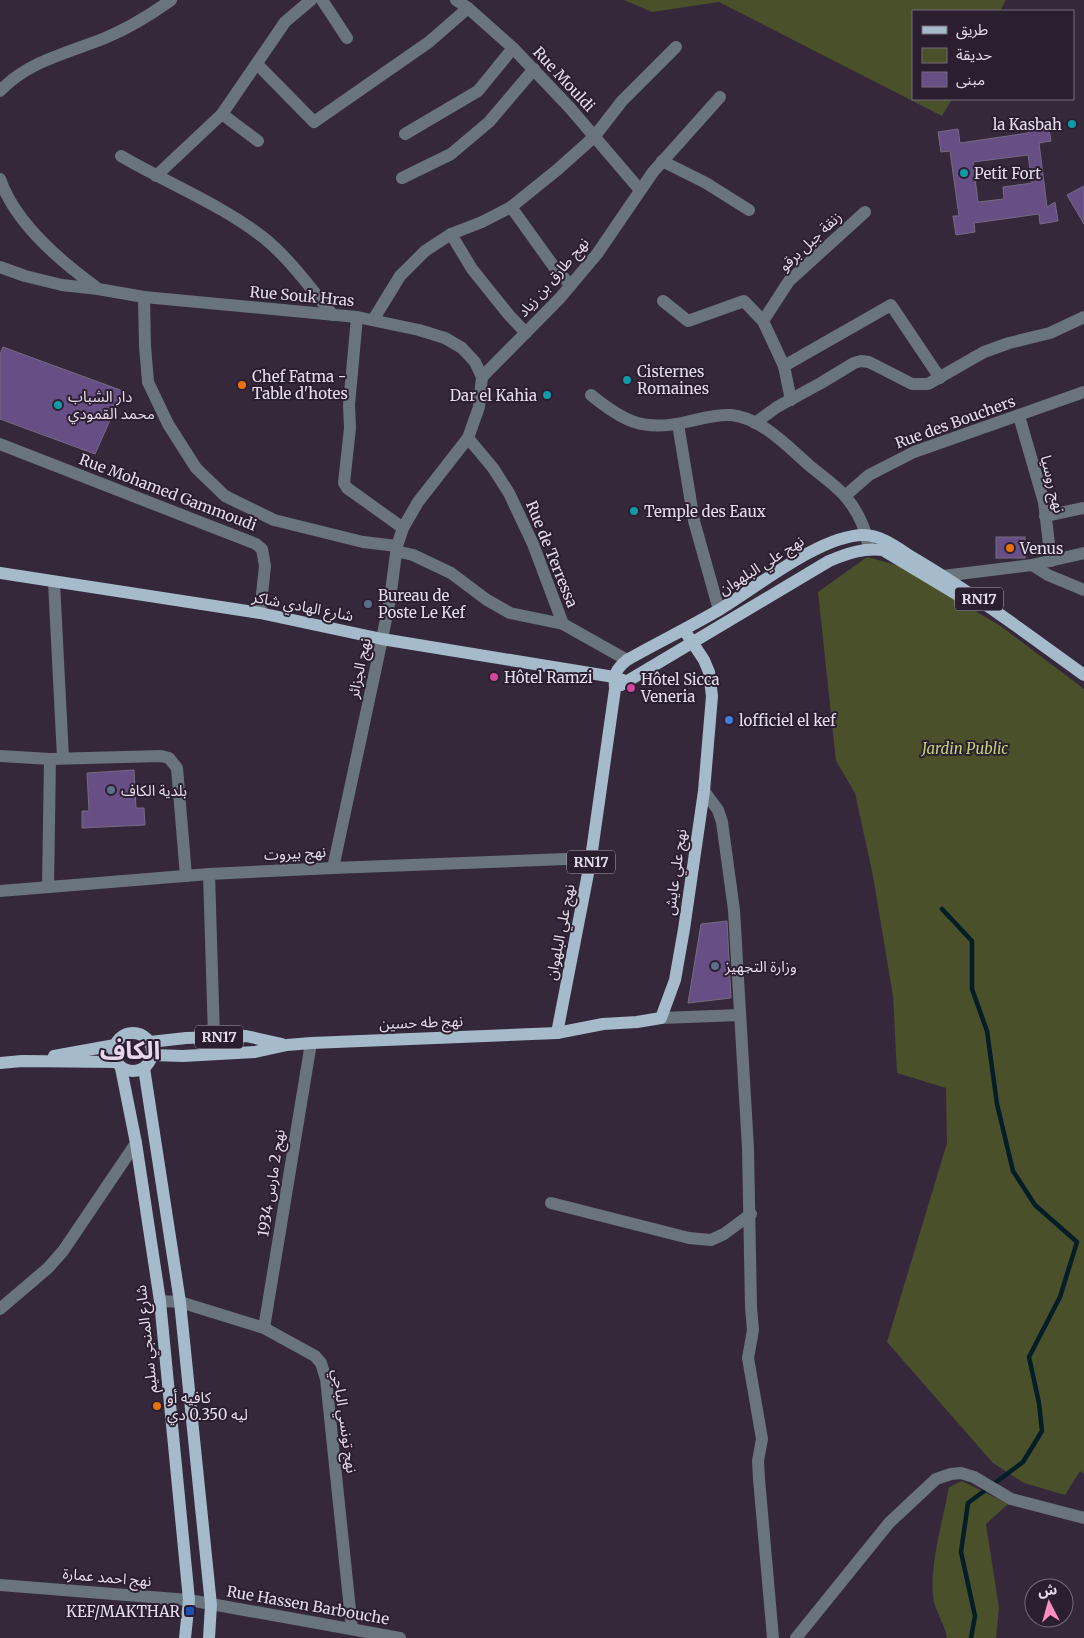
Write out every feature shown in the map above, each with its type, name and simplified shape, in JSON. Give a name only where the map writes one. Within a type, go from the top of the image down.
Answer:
[{"type":"main road","name":"نهج علي البلهوان","points":[[557,1033],[591,858],[617,670],[627,660],[719,610],[789,565],[830,542],[847,536],[866,535]]},
{"type":"main road","name":"RN17","points":[[866,535],[883,540],[1084,684]]},
{"type":"main road","name":"نهج علي البلهوان","points":[[614,683],[628,682],[829,561],[855,551],[869,549]]},
{"type":"main road","name":"RN17","points":[[869,549],[882,550],[981,601],[1084,675]]},
{"type":"main road","name":"شارع الهادي شاكر","points":[[0,573],[260,613],[382,639],[614,683]]},
{"type":"main road","name":"نهج علي عايش","points":[[661,1018],[674,980],[704,791],[712,696],[709,672],[704,660],[684,630]]},
{"type":"main road","points":[[557,1033],[603,1024],[637,1022],[661,1018]]},
{"type":"main road","name":"RN17","points":[[0,1063],[115,1045],[127,1033],[136,1033],[144,1036],[151,1049]]},
{"type":"main road","name":"نهج طه حسين","points":[[151,1049],[183,1056],[255,1052],[287,1045],[311,1043],[557,1033]]},
{"type":"main road","name":"نهج طه حسين","points":[[151,1049],[214,1037],[246,1036],[287,1045]]},
{"type":"main road","points":[[115,1045],[113,1053],[118,1065]]},
{"type":"main road","points":[[151,1049],[149,1062],[144,1068],[180,1302],[211,1605],[209,1638]]},
{"type":"main road","name":"RN17","points":[[22,1061],[118,1065],[128,1071],[137,1071],[144,1068]]},
{"type":"main road","name":"شارع المنجي سليم","points":[[118,1065],[136,1143],[160,1301],[188,1600],[185,1638]]},
{"type":"street","points":[[0,91],[10,80],[40,63],[105,38],[146,18],[171,0]]},
{"type":"street","points":[[156,176],[222,114],[285,22],[312,0]]},
{"type":"street","points":[[322,0],[347,38]]},
{"type":"street","name":"Rue Mouldi","points":[[456,0],[468,8],[534,69],[640,190]]},
{"type":"street","points":[[257,64],[314,122],[429,42],[468,8]]},
{"type":"street","points":[[373,320],[400,276],[424,251],[451,234],[482,222],[511,207],[594,137],[622,101],[676,47]]},
{"type":"street","points":[[405,134],[478,90],[513,48]]},
{"type":"street","points":[[402,178],[451,154],[459,148],[490,122],[534,69]]},
{"type":"street","name":"نهج طارق بن زياد","points":[[482,377],[571,285],[597,254],[662,161],[720,97]]},
{"type":"street","points":[[222,114],[258,141]]},
{"type":"street","points":[[121,156],[239,220],[265,239],[289,263],[333,315]]},
{"type":"street","points":[[662,161],[706,183],[749,210]]},
{"type":"street","points":[[0,179],[20,214],[46,246],[66,265],[98,289]]},
{"type":"street","points":[[511,207],[557,271],[571,285]]},
{"type":"street","name":"زنقة جبل برقو","points":[[763,320],[789,281],[865,212]]},
{"type":"street","points":[[451,234],[472,269],[526,333]]},
{"type":"street","name":"Rue Souk Hras","points":[[0,267],[25,276],[62,285],[144,297],[358,317],[418,330],[445,338],[462,348],[475,362],[482,377]]},
{"type":"street","points":[[144,297],[148,382],[168,424],[196,468],[225,496],[274,520],[363,542],[397,548],[452,573],[487,600],[510,613],[563,624]]},
{"type":"street","points":[[663,302],[688,321],[744,301],[763,320],[784,366],[791,400]]},
{"type":"street","points":[[784,366],[891,305],[940,378]]},
{"type":"street","points":[[358,317],[349,405],[350,428],[344,483],[347,488],[403,528]]},
{"type":"street","points":[[755,423],[777,407],[846,367],[861,361],[869,362],[912,384],[928,384],[984,352],[1009,343],[1050,333],[1084,317]]},
{"type":"street","name":"نهج الجزائر","points":[[333,868],[390,599],[397,548],[403,528],[418,502],[468,438],[479,407],[482,377]]},
{"type":"street","name":"Rue des Bouchers","points":[[845,496],[869,475],[899,459],[930,446],[1084,392]]},
{"type":"street","points":[[591,395],[609,410],[632,422],[645,425],[678,424],[715,415],[732,415],[755,423],[775,436],[845,496],[866,535],[869,549]]},
{"type":"street","name":"نهج روسيا","points":[[1019,416],[1032,467],[1042,493],[1051,561]]},
{"type":"street","points":[[678,424],[694,521],[719,610]]},
{"type":"street","name":"Rue de Terressa","points":[[468,438],[493,468],[510,493],[533,544],[563,624],[627,660]]},
{"type":"street","name":"Rue Mohamed Gammoudi","points":[[0,444],[256,544],[262,549],[265,566],[260,613]]},
{"type":"street","points":[[1045,516],[1084,508]]},
{"type":"street","points":[[940,580],[1032,566],[1084,553]]},
{"type":"street","points":[[1032,566],[1048,576],[1084,590]]},
{"type":"street","points":[[54,582],[63,758]]},
{"type":"street","points":[[0,756],[50,759],[161,756],[169,758],[177,768],[186,876]]},
{"type":"street","points":[[48,887],[50,759]]},
{"type":"street","points":[[704,791],[718,810],[722,822],[734,910],[751,1214],[751,1308],[753,1330],[748,1358],[762,1439],[758,1461],[773,1638]]},
{"type":"street","name":"نهج بيروت","points":[[0,891],[209,874],[591,858]]},
{"type":"street","points":[[209,874],[214,1037]]},
{"type":"street","points":[[661,1018],[740,1015]]},
{"type":"street","name":"نهج 2 مارس 1934","points":[[264,1328],[311,1043]]},
{"type":"street","points":[[0,1309],[48,1268],[63,1251],[136,1143]]},
{"type":"street","points":[[551,1203],[689,1238],[711,1240],[724,1234],[751,1214]]},
{"type":"street","name":"نهج تونسي الباجي","points":[[160,1301],[180,1302],[264,1328],[315,1356],[324,1372],[352,1629]]},
{"type":"street","points":[[796,1638],[889,1522],[936,1479],[951,1474],[974,1477],[1011,1499],[1084,1518]]},
{"type":"street","name":"نهج احمد عمارة","points":[[0,1585],[188,1600],[211,1605]]},
{"type":"street","name":"Rue Hassen Barbouche","points":[[211,1605],[400,1638]]},
{"type":"green space","points":[[624,0],[1006,0],[1001,10],[912,10],[912,100],[951,100],[942,116],[719,2],[652,12]]},
{"type":"green space","name":"Jardin Public","points":[[867,557],[900,566],[1002,627],[1084,689],[1084,1474],[1080,1471],[1065,1495],[1024,1483],[993,1463],[887,1342],[947,1143],[946,1088],[897,1073],[893,996],[873,876],[855,793],[836,761],[818,592]]},
{"type":"green space","points":[[962,1481],[1008,1504],[986,1524],[999,1608],[996,1638],[947,1638],[934,1602],[933,1574],[949,1487]]},
{"type":"building","name":"Petit Fort","points":[[1048,123],[1051,141],[1039,143],[1047,207],[1055,202],[1058,221],[1040,224],[1039,214],[974,223],[975,232],[956,235],[953,216],[959,216],[950,151],[941,152],[938,132],[958,129],[960,143],[1028,133],[1027,126]],"holes":[[[1028,155],[1032,183],[1003,187],[1004,199],[978,202],[973,162]]]},
{"type":"building","points":[[1084,186],[1084,224],[1067,195]]},
{"type":"building","name":"دار الشباب محمد القمودي","points":[[3,347],[123,391],[95,454],[0,419],[0,354]]},
{"type":"building","name":"Venus","points":[[996,537],[1025,537],[1025,558],[996,558]]},
{"type":"building","name":"بلدية الكاف","points":[[134,770],[136,808],[144,808],[145,825],[82,828],[82,811],[89,811],[87,773]]},
{"type":"building","name":"وزارة التجهيز","points":[[727,921],[731,998],[688,1003],[701,924]]},
{"type":"waterway","points":[[942,909],[972,941],[972,989],[987,1031],[997,1104],[1013,1171],[1035,1205],[1077,1242],[1060,1297],[1029,1357],[1039,1403],[1042,1431],[1023,1462],[968,1503],[961,1552],[975,1616],[971,1638]]},
{"type":"place","name":"la Kasbah","points":[[1072,124]]},
{"type":"place","name":"Petit Fort","points":[[964,173]]},
{"type":"place","name":"Cisternes Romaines","points":[[627,380]]},
{"type":"place","name":"Chef Fatma - Table d'hotes","points":[[242,385]]},
{"type":"place","name":"Dar el Kahia","points":[[547,395]]},
{"type":"place","name":"دار الشباب محمد القمودي","points":[[58,405]]},
{"type":"place","name":"Temple des Eaux","points":[[634,511]]},
{"type":"place","name":"Venus","points":[[1010,548]]},
{"type":"place","name":"Bureau de Poste Le Kef","points":[[368,604]]},
{"type":"place","name":"Hôtel Ramzi","points":[[494,677]]},
{"type":"place","name":"Hôtel Sicca Veneria","points":[[631,688]]},
{"type":"place","name":"lofficiel el kef","points":[[729,720]]},
{"type":"place","name":"بلدية الكاف","points":[[111,790]]},
{"type":"place","name":"وزارة التجهيز","points":[[715,966]]},
{"type":"place","name":"كافيه أو ليه 0.350 دي","points":[[157,1406]]},
{"type":"place","name":"KEF/MAKTHAR","points":[[190,1611]]},
{"type":"district","name":"الكاف","points":[[130,1050]]}]
